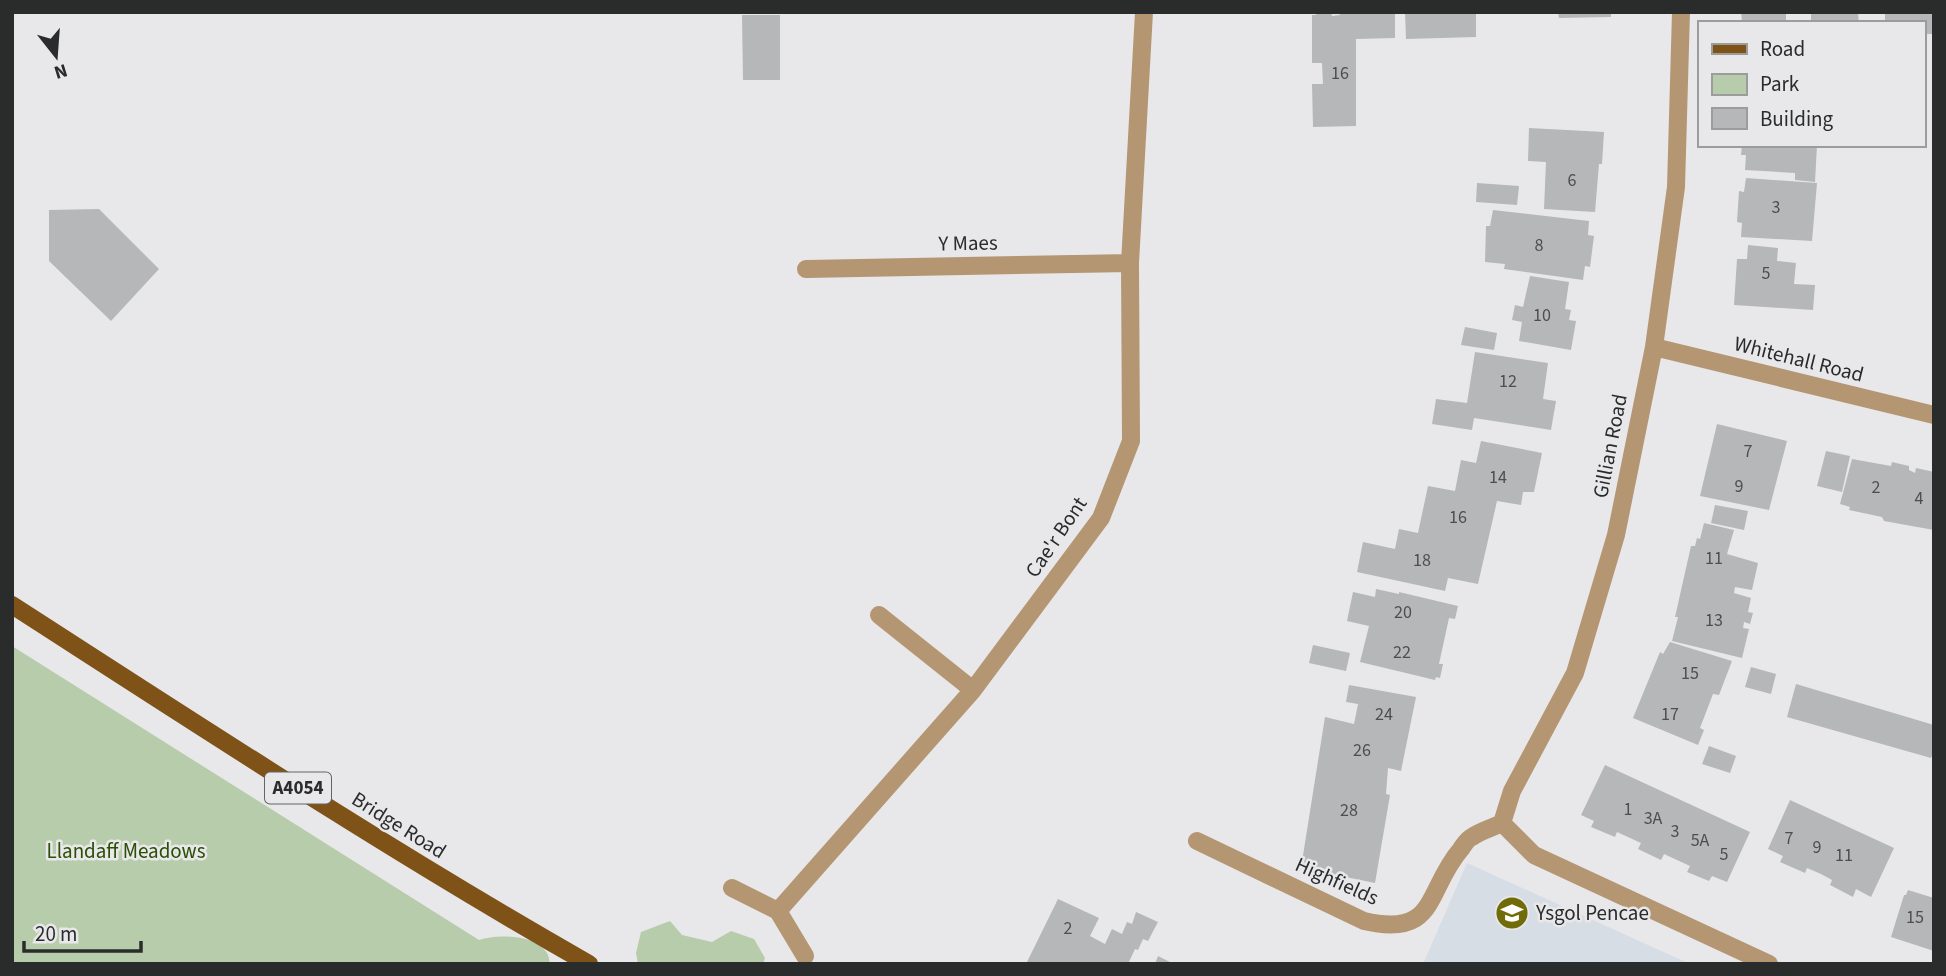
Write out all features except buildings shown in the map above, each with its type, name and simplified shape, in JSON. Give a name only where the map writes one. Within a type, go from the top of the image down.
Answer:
[{"type":"main road","name":"Bridge Road","points":[[12,605],[365,831],[589,964]]},
{"type":"street","name":"Cae'r Bont","points":[[778,911],[973,690],[1101,518],[1131,441],[1130,263],[1144,12]]},
{"type":"street","name":"Gillian Road","points":[[1502,823],[1512,791],[1575,673],[1616,535],[1654,347],[1676,187],[1682,12]]},
{"type":"street","name":"Y Maes","points":[[806,269],[1130,263]]},
{"type":"street","name":"Whitehall Road","points":[[1654,347],[1934,415]]},
{"type":"street","points":[[879,615],[973,690]]},
{"type":"street","points":[[1502,823],[1534,855],[1769,964]]},
{"type":"street","name":"Highfields","points":[[1197,841],[1364,921],[1387,926],[1409,924],[1430,905],[1452,859],[1471,837],[1502,823]]},
{"type":"street","points":[[732,888],[778,911],[805,956]]},
{"type":"shaded area","name":"Ysgol Pencae","points":[[1467,863],[1690,964],[1423,964]]},
{"type":"green space","name":"Llandaff Meadows","points":[[12,646],[479,940],[505,936],[534,942],[548,954],[550,964],[12,964]]},
{"type":"green space","points":[[670,921],[682,935],[712,942],[731,931],[754,939],[765,958],[763,964],[638,964],[636,953],[641,932]]},
{"type":"place","name":"Ysgol Pencae","points":[[1512,913]]}]
